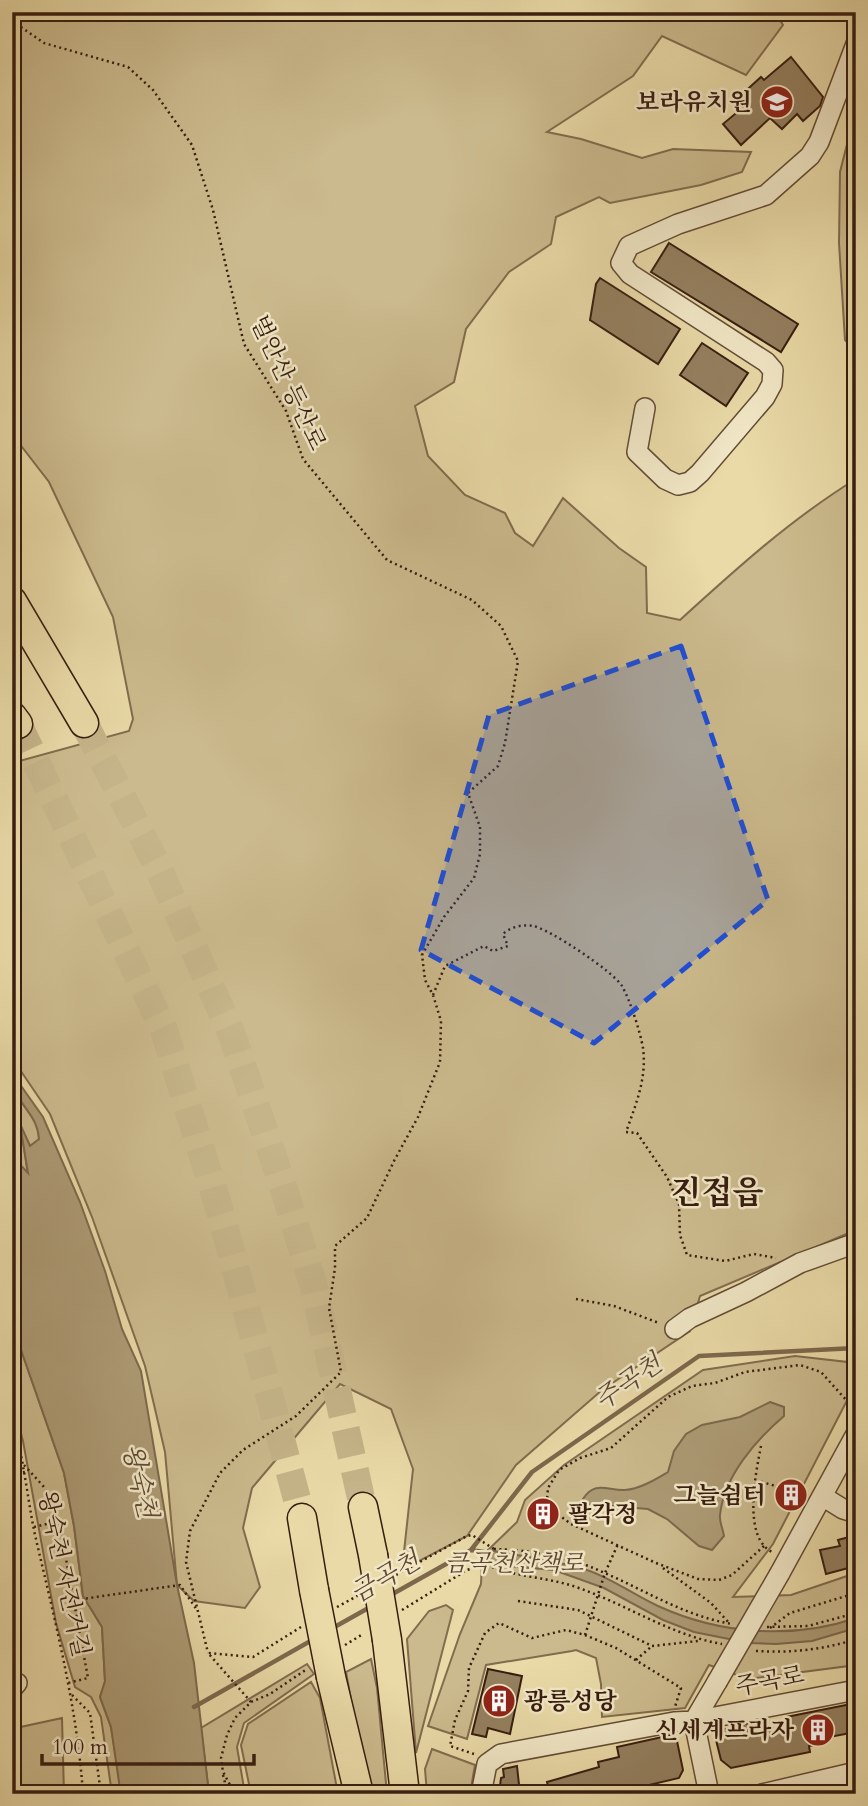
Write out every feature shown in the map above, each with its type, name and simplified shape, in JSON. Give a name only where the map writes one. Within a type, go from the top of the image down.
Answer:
[{"type":"highway","points":[[12,601],[84,723]]},
{"type":"highway","points":[[363,1507],[387,1640],[405,1789]]},
{"type":"highway","points":[[302,1518],[331,1676],[356,1790]]},
{"type":"street","points":[[645,408],[637,452],[665,479],[678,485],[690,481],[700,473],[765,397],[772,384],[773,370],[766,362],[630,274],[621,263],[629,246],[678,224],[766,195],[810,156],[819,142],[856,44]]},
{"type":"street","points":[[675,1329],[690,1318],[746,1292],[800,1262],[856,1243]]},
{"type":"street","points":[[783,1566],[856,1434]]},
{"type":"street","points":[[822,1496],[843,1509],[856,1513]]},
{"type":"street","name":"주곡로","points":[[694,1721],[783,1566]]},
{"type":"street","name":"주곡로","points":[[490,1760],[508,1752],[694,1721],[856,1690]]},
{"type":"street","points":[[694,1721],[709,1794]]},
{"type":"street","points":[[481,1794],[484,1771],[490,1760]]},
{"type":"street","points":[[762,1794],[856,1772]]},
{"type":"path","name":"벌안산 등산로","points":[[19,12],[18,25],[44,43],[128,67],[153,90],[192,145],[214,210],[244,344],[286,411],[303,459],[387,560],[472,600],[501,626],[518,661],[505,743],[498,766],[468,793],[480,827],[480,854],[474,878],[444,917],[422,955],[425,980],[433,995]]},
{"type":"path","points":[[208,1653],[186,1562],[190,1531],[220,1473],[243,1450],[296,1416],[341,1372],[329,1308],[335,1268],[335,1246],[367,1218],[432,1084],[440,1062],[441,1021],[433,995],[445,966],[484,946],[493,951],[508,946],[503,934],[509,928],[530,925],[546,929],[621,984],[643,1047],[643,1083],[626,1132],[637,1133],[667,1177],[680,1204],[680,1234],[687,1255],[725,1261],[754,1254],[800,1262]]},
{"type":"path","points":[[576,1299],[614,1306],[675,1329]]},
{"type":"path","points":[[764,1546],[745,1565],[719,1580],[698,1579],[583,1530],[555,1512],[547,1499],[548,1489],[559,1470],[568,1463],[611,1448],[668,1397],[692,1386],[715,1383],[745,1372],[800,1366],[821,1372],[856,1411]]},
{"type":"path","name":"왕숙천 자전거길","points":[[12,1419],[72,1695],[83,1794]]},
{"type":"path","points":[[761,1446],[753,1502],[758,1533],[764,1546],[783,1566]]},
{"type":"path","points":[[24,1465],[45,1488],[59,1521],[75,1600],[88,1678],[68,1683]]},
{"type":"path","points":[[12,1474],[25,1472]]},
{"type":"path","points":[[754,1484],[762,1482],[789,1490]]},
{"type":"path","points":[[34,1527],[59,1521]]},
{"type":"path","points":[[472,1535],[494,1549],[564,1559],[606,1573],[688,1612],[743,1625]]},
{"type":"path","points":[[585,1635],[618,1544]]},
{"type":"path","points":[[494,1549],[487,1563],[501,1571],[550,1579],[598,1595],[701,1640],[723,1645]]},
{"type":"path","points":[[656,1563],[711,1602],[730,1624]]},
{"type":"path","points":[[75,1600],[180,1585],[200,1614]]},
{"type":"path","points":[[770,1628],[790,1613],[856,1592]]},
{"type":"path","points":[[518,1601],[578,1610],[652,1646],[701,1640]]},
{"type":"path","points":[[757,1626],[808,1626],[856,1614]]},
{"type":"path","points":[[490,1760],[450,1746],[455,1720],[468,1691],[469,1668],[485,1633],[499,1623],[532,1638],[566,1630],[616,1648],[681,1688],[670,1723]]},
{"type":"path","points":[[746,1649],[797,1651],[836,1646],[856,1639]]},
{"type":"path","points":[[636,1660],[652,1646]]},
{"type":"path","points":[[225,1670],[251,1702],[235,1718],[221,1758],[228,1794]]},
{"type":"path","name":"왕숙천 자전거길","points":[[72,1695],[90,1713],[101,1794]]},
{"type":"path","points":[[223,1772],[235,1794]]},
{"type":"highlighted area","points":[[681,646],[768,900],[594,1043],[421,950],[489,715]]},
{"type":"green space","points":[[12,12],[775,12],[783,25],[746,75],[662,36],[633,76],[547,132],[581,139],[642,158],[673,149],[751,152],[742,172],[701,185],[610,203],[599,197],[556,217],[551,244],[509,272],[466,329],[454,382],[415,406],[428,456],[465,495],[505,513],[515,533],[533,546],[563,498],[619,548],[646,567],[647,613],[680,620],[787,528],[856,479],[856,1230],[700,1296],[690,1331],[602,1390],[516,1465],[467,1536],[402,1570],[413,1469],[391,1409],[340,1384],[252,1488],[243,1528],[260,1587],[245,1608],[194,1601],[177,1585],[165,1452],[145,1366],[92,1217],[50,1114],[12,1058],[12,763],[129,731],[133,719],[113,617],[49,482],[12,434]]},
{"type":"green space","points":[[856,109],[856,351],[845,340],[839,243],[840,172]]},
{"type":"green space","points":[[12,1087],[38,1126],[39,1140],[30,1146],[21,1127],[28,1175],[12,1165]]},
{"type":"green space","points":[[12,1324],[64,1473],[83,1596],[102,1627],[105,1682],[100,1697],[111,1727],[122,1794],[112,1794],[101,1717],[91,1697],[75,1687],[56,1623],[23,1441],[12,1400]]},
{"type":"green space","name":"금곡천산책로","points":[[795,1356],[856,1363],[856,1383],[773,1544],[733,1597],[791,1595],[856,1573],[856,1665],[748,1679],[709,1665],[685,1708],[602,1717],[601,1684],[596,1658],[576,1650],[486,1665],[467,1739],[428,1726],[460,1634],[481,1584],[482,1561],[488,1550],[517,1522],[525,1500],[564,1465],[703,1370]]},
{"type":"green space","points":[[446,1605],[453,1610],[416,1753],[407,1639],[429,1611]]},
{"type":"green space","points":[[371,1659],[377,1688],[387,1794],[368,1794],[346,1672]]},
{"type":"green space","points":[[307,1664],[314,1674],[244,1723],[237,1747],[245,1794],[209,1794],[201,1728]]},
{"type":"green space","points":[[311,1682],[320,1698],[338,1794],[251,1794],[241,1745],[248,1724]]},
{"type":"green space","points":[[62,1718],[64,1794],[12,1794],[12,1732],[16,1728]]},
{"type":"green space","points":[[432,1749],[475,1765],[470,1794],[427,1794],[425,1769]]},
{"type":"water","name":"왕숙천","points":[[12,1073],[43,1117],[80,1202],[122,1329],[141,1371],[177,1585],[194,1663],[209,1794],[122,1794],[120,1789],[111,1727],[100,1697],[105,1681],[102,1627],[83,1596],[64,1473],[12,1324],[13,1157],[28,1173],[20,1124],[30,1146],[39,1139],[34,1121],[16,1092]]},
{"type":"water","points":[[770,1402],[784,1407],[784,1416],[752,1448],[728,1486],[720,1515],[724,1536],[712,1550],[699,1546],[667,1519],[648,1509],[586,1504],[583,1499],[597,1488],[625,1490],[653,1481],[668,1472],[674,1451],[686,1434],[702,1425],[740,1417]]},
{"type":"water","name":"금곡천","points":[[488,1550],[587,1570],[658,1606],[706,1623],[756,1631],[781,1631],[832,1625],[856,1618],[856,1628],[812,1641],[776,1644],[749,1643],[694,1632],[663,1620],[604,1588],[554,1570],[482,1561]]},
{"type":"building","points":[[791,57],[823,97],[820,106],[803,121],[797,114],[782,129],[770,118],[741,145],[723,124],[747,104],[740,96],[761,77],[764,80]]},
{"type":"building","points":[[669,243],[798,324],[781,352],[651,272]]},
{"type":"building","points":[[600,278],[680,329],[658,364],[590,320],[596,284]]},
{"type":"building","points":[[702,343],[748,373],[726,406],[680,375]]},
{"type":"building","name":"팔각정","points":[[540,1505],[546,1505],[551,1513],[549,1519],[540,1521],[535,1516],[535,1510]]},
{"type":"building","points":[[856,1535],[856,1566],[826,1574],[820,1550],[840,1546],[838,1540]]},
{"type":"building","name":"광릉성당","points":[[488,1669],[522,1676],[510,1734],[488,1728],[486,1737],[472,1734]]},
{"type":"building","points":[[856,1703],[856,1732],[824,1738],[825,1743],[809,1746],[810,1752],[731,1768],[721,1760],[714,1732],[753,1722],[756,1732],[788,1729],[786,1717]]},
{"type":"building","points":[[671,1735],[677,1741],[683,1770],[679,1778],[611,1794],[550,1794],[547,1782],[599,1767],[598,1762],[619,1757],[617,1747]]},
{"type":"building","points":[[517,1766],[520,1794],[499,1794],[501,1778],[504,1777],[503,1769]]},
{"type":"waterway","name":"주곡천","points":[[471,1550],[532,1472],[699,1356],[856,1348]]},
{"type":"waterway","name":"금곡천","points":[[389,1596],[471,1550],[490,1553]]},
{"type":"waterway","name":"금곡천","points":[[331,1629],[372,1606]]},
{"type":"waterway","name":"금곡천","points":[[194,1707],[314,1639]]},
{"type":"tunnel","points":[[84,723],[156,863],[232,1035],[314,1287],[363,1507]]},
{"type":"tunnel","points":[[18,724],[164,1030],[222,1218],[302,1518]]},
{"type":"place","name":"보라유치원","points":[[777,102]]},
{"type":"place","name":"그늘쉼터","points":[[791,1495]]},
{"type":"place","name":"팔각정","points":[[543,1514]]},
{"type":"place","name":"광릉성당","points":[[499,1701]]},
{"type":"place","name":"신세계프라자","points":[[818,1730]]},
{"type":"district","name":"진접읍","points":[[717,1193]]}]
